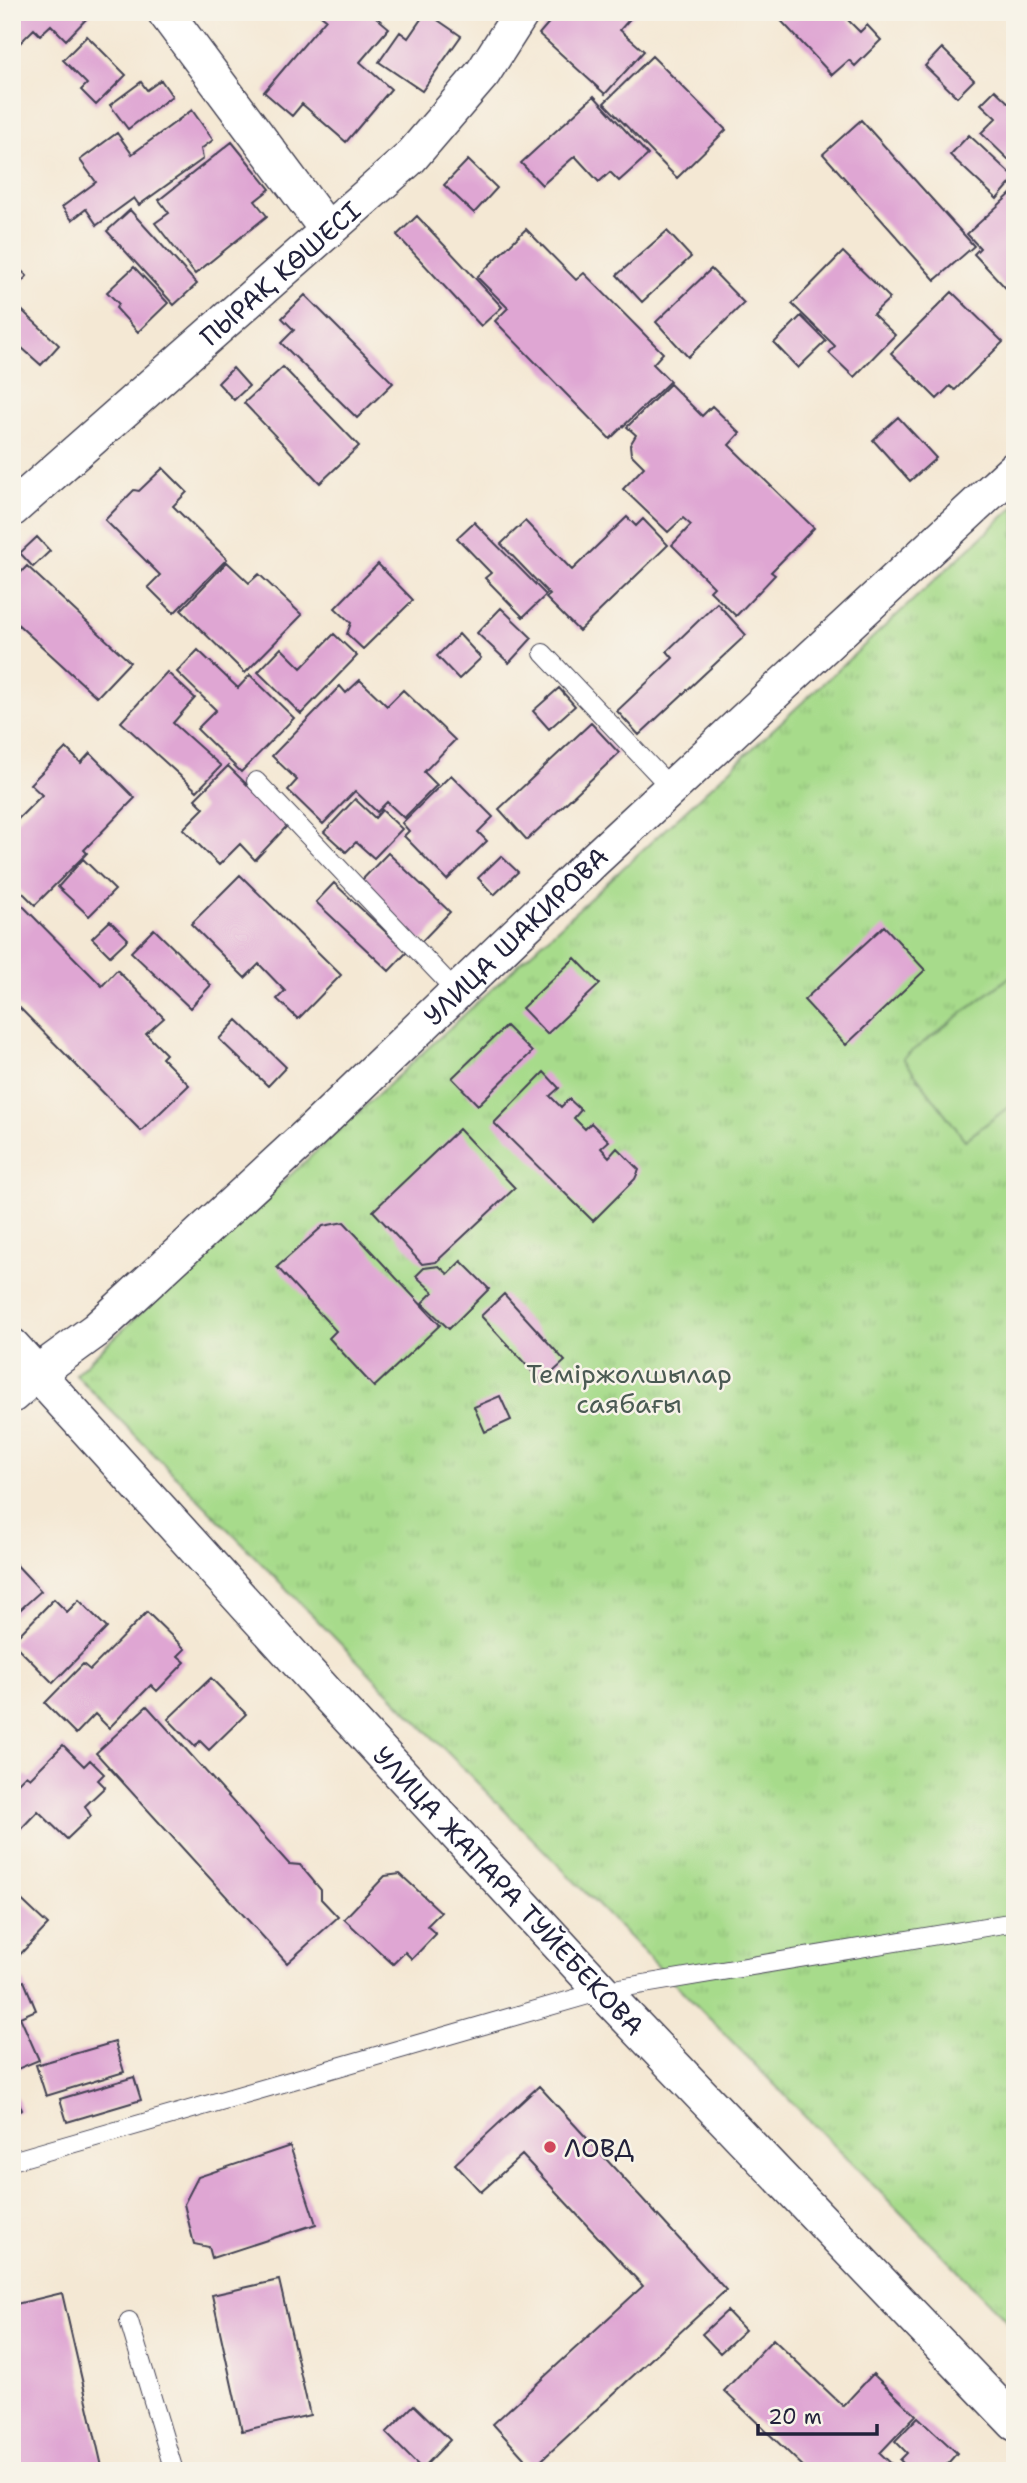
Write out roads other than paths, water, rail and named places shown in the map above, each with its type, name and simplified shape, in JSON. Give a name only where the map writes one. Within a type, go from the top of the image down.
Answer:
[{"type":"street","points":[[165,12],[328,230]]},
{"type":"street","name":"ПЫРАҚ КӨШЕСІ","points":[[12,509],[410,158],[482,73],[522,12]]},
{"type":"street","name":"УЛИЦА ШАКИРОВА","points":[[24,1384],[96,1330],[312,1131],[671,789],[1015,469]]},
{"type":"street","name":"УЛИЦА ЖАПАРА ТУЙЕБЕКОВА","points":[[12,1346],[24,1384],[310,1675],[602,1991],[1015,2423]]},
{"type":"lane","points":[[543,653],[671,789]]},
{"type":"lane","points":[[256,781],[457,992]]},
{"type":"lane","points":[[12,2161],[602,1991],[1015,1922]]},
{"type":"lane","points":[[129,2321],[174,2471]]},
{"type":"place","name":"ЛОВД","points":[[550,2147]]},
{"type":"park label","name":"Теміржолшылар саябағы","points":[[629,1388]]}]
